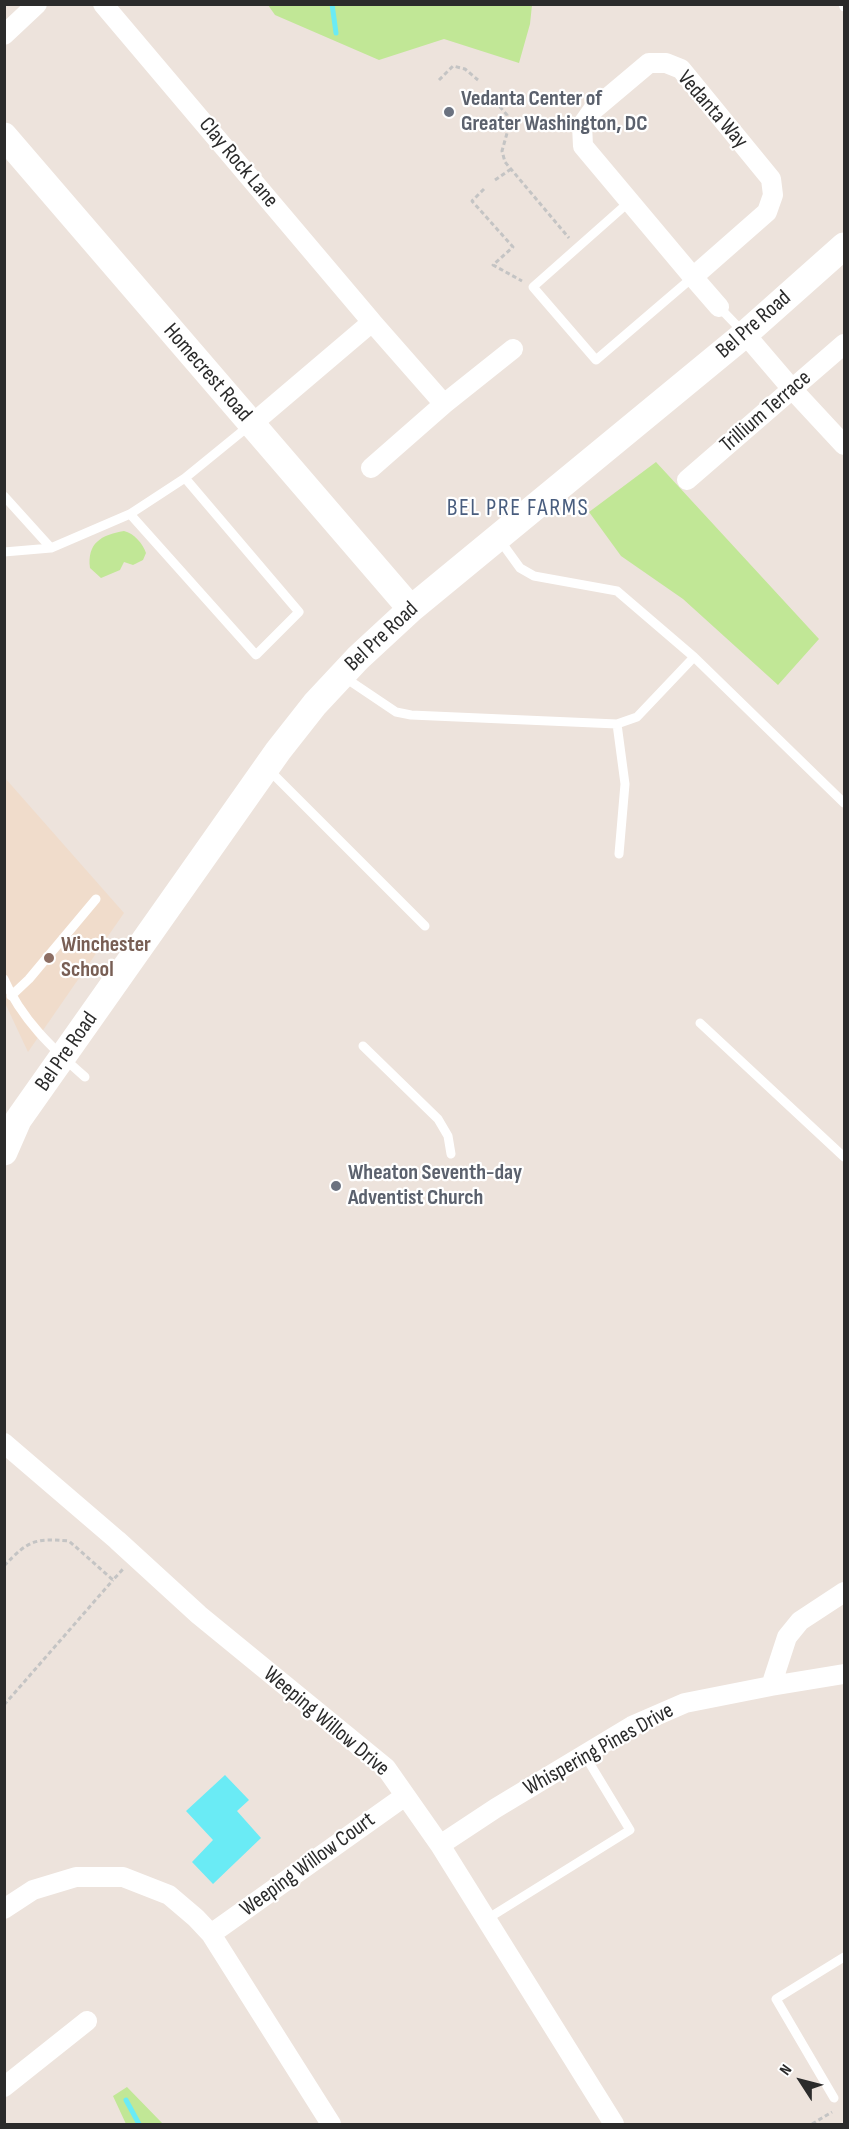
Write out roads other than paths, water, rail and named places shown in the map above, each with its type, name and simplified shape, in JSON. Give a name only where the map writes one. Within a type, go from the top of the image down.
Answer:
[{"type":"main road","name":"Homecrest Road","points":[[4,136],[411,609]]},
{"type":"main road","name":"Bel Pre Road","points":[[4,1152],[11,1124],[63,1058],[267,767],[315,704],[411,609],[745,334],[844,246]]},
{"type":"street","points":[[4,35],[37,4]]},
{"type":"street","name":"Clay Rock Lane","points":[[104,4],[444,404]]},
{"type":"street","name":"Vedanta Way","points":[[693,277],[767,212],[773,195],[771,179],[681,69],[666,63],[649,63],[592,111],[582,126],[583,146],[629,202],[693,277],[719,307]]},
{"type":"street","points":[[252,424],[372,322]]},
{"type":"street","points":[[745,334],[844,445]]},
{"type":"street","name":"Trillium Terrace","points":[[687,480],[844,344]]},
{"type":"street","points":[[371,468],[444,404],[513,349]]},
{"type":"street","name":"Weeping Willow Drive","points":[[4,1443],[199,1615],[386,1768],[440,1845],[614,2124]]},
{"type":"street","points":[[771,1686],[787,1637],[800,1621],[844,1592]]},
{"type":"street","name":"Whispering Pines Drive","points":[[440,1845],[496,1808],[632,1726],[685,1703],[844,1674]]},
{"type":"street","name":"Weeping Willow Court","points":[[211,1934],[405,1796]]},
{"type":"street","points":[[4,1909],[33,1890],[76,1877],[123,1877],[169,1895],[211,1934],[331,2124]]},
{"type":"street","points":[[4,2087],[87,2020]]},
{"type":"lane","points":[[629,202],[533,287],[596,360],[693,277]]},
{"type":"lane","points":[[719,307],[745,334]]},
{"type":"lane","points":[[4,552],[51,548],[130,514],[185,478],[252,424]]},
{"type":"lane","points":[[130,514],[256,655],[299,612],[185,478]]},
{"type":"lane","points":[[4,496],[51,548]]},
{"type":"lane","points":[[498,538],[520,568],[534,576],[617,591],[694,657],[844,803]]},
{"type":"lane","points":[[342,675],[396,712],[411,715],[617,724],[638,717],[694,657]]},
{"type":"lane","points":[[617,724],[625,784],[619,854]]},
{"type":"lane","points":[[267,767],[425,926]]},
{"type":"lane","points":[[12,996],[96,899]]},
{"type":"lane","points":[[4,979],[33,1028],[85,1077]]},
{"type":"lane","points":[[700,1023],[844,1157]]},
{"type":"lane","points":[[363,1046],[438,1119],[448,1136],[451,1155]]},
{"type":"lane","points":[[487,1919],[630,1830],[584,1754]]},
{"type":"lane","points":[[834,2098],[776,1999],[844,1957]]},
{"type":"water","points":[[225,1775],[249,1800],[237,1811],[261,1838],[213,1884],[192,1862],[213,1840],[186,1811]]},
{"type":"waterway","points":[[332,4],[336,33]]},
{"type":"waterway","points":[[126,2100],[139,2124]]},
{"type":"place","name":"Vedanta Center of Greater Washington, DC","points":[[449,112]]},
{"type":"place","name":"Winchester School","points":[[49,958]]},
{"type":"place","name":"Wheaton Seventh-day Adventist Church","points":[[336,1186]]},
{"type":"district","name":"BEL PRE FARMS","points":[[518,509]]}]
